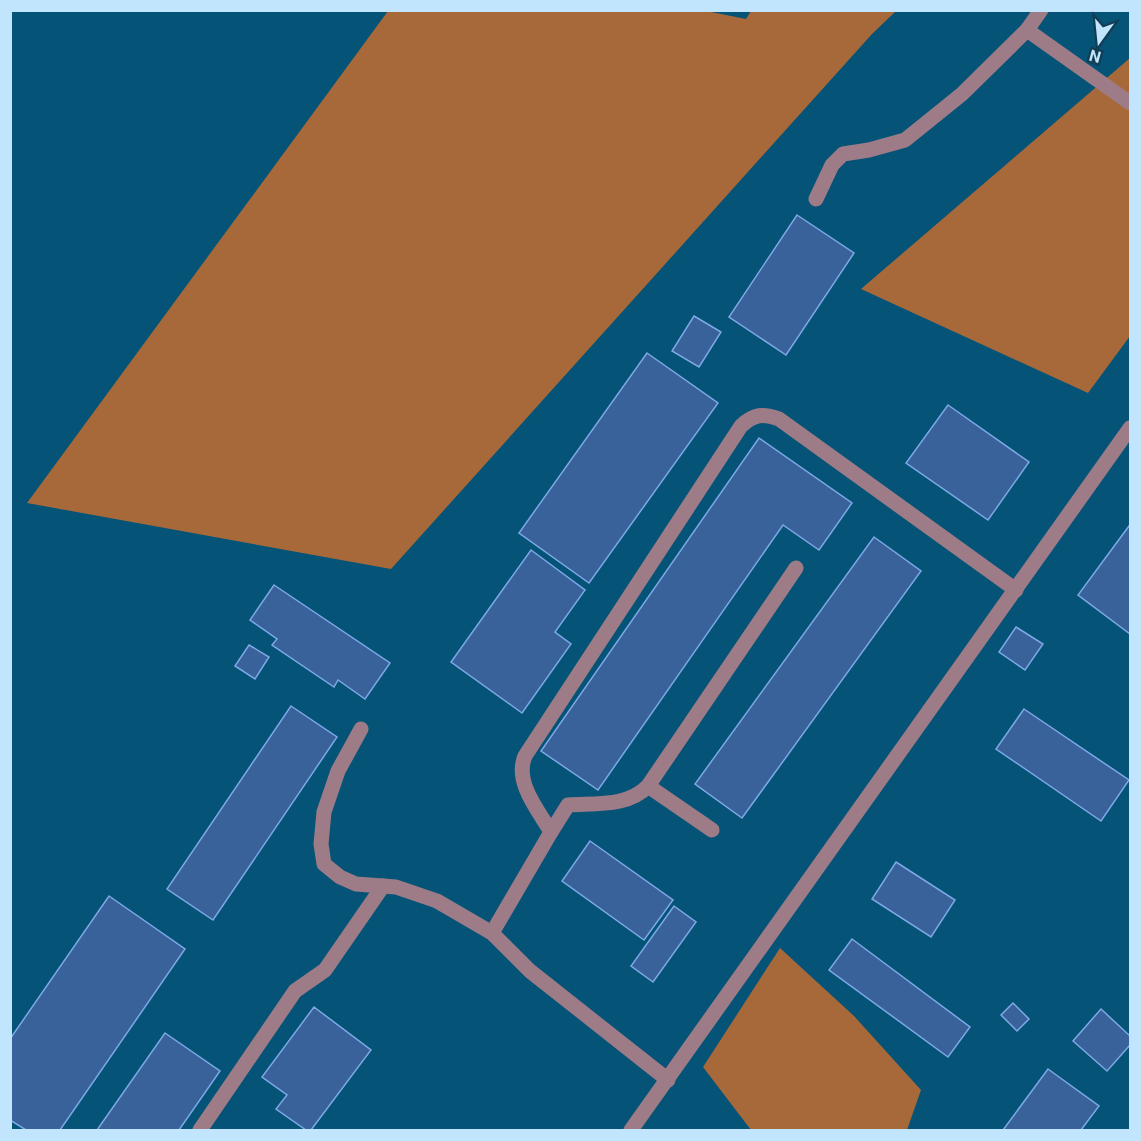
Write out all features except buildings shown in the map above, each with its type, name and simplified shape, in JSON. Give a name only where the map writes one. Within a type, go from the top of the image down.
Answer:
[{"type":"lane","points":[[816,200],[832,165],[843,154],[869,150],[905,140],[962,94],[1027,30],[1041,10]]},
{"type":"lane","points":[[1027,30],[1131,103]]},
{"type":"lane","points":[[551,832],[521,775],[521,765],[525,756],[741,426],[752,416],[766,414],[779,419],[1016,590]]},
{"type":"lane","points":[[632,1131],[1131,428]]},
{"type":"lane","points":[[492,933],[568,805],[619,802],[631,799],[648,786],[796,568]]},
{"type":"lane","points":[[362,729],[338,771],[324,812],[321,844],[324,864],[340,877],[356,884],[396,887],[437,901],[492,933],[530,971],[668,1080]]},
{"type":"lane","points":[[648,786],[712,830]]},
{"type":"lane","points":[[200,1131],[295,991],[325,970],[383,886]]},
{"type":"shaded area","points":[[701,10],[746,19],[751,11],[896,11],[872,34],[391,569],[27,503],[388,11]]},
{"type":"shaded area","points":[[10,11],[1130,11],[1130,1130],[11,1130]]},
{"type":"shaded area","points":[[1130,58],[1130,336],[1088,393],[861,289]]},
{"type":"shaded area","points":[[780,948],[854,1016],[921,1090],[907,1130],[751,1130],[703,1067]]}]
